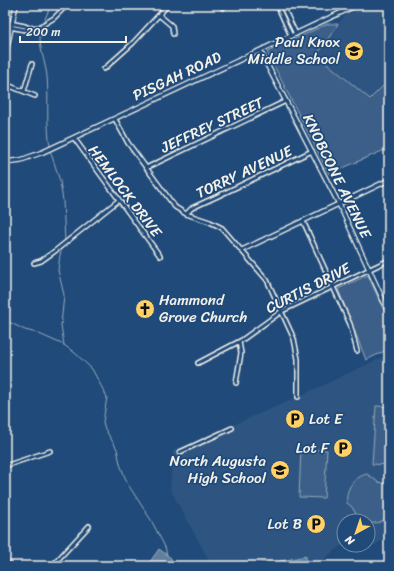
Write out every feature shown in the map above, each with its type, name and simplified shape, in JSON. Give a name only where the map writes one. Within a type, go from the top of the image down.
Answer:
[{"type":"street","points":[[5,57],[16,5]]},
{"type":"street","points":[[5,22],[12,25],[29,28],[39,27],[50,21],[67,5]]},
{"type":"street","points":[[104,69],[133,43],[168,5]]},
{"type":"street","points":[[220,5],[223,8]]},
{"type":"street","points":[[281,5],[296,34]]},
{"type":"street","points":[[281,5],[278,7],[291,36]]},
{"type":"street","name":"PISGAH ROAD","points":[[5,162],[30,157],[74,138],[357,5]]},
{"type":"street","points":[[159,15],[172,26],[174,34]]},
{"type":"street","points":[[5,26],[12,25]]},
{"type":"street","name":"KNOBCONE AVENUE","points":[[260,51],[339,204],[389,313]]},
{"type":"street","points":[[24,91],[32,64]]},
{"type":"street","points":[[5,84],[35,96]]},
{"type":"street","name":"JEFFREY STREET","points":[[146,168],[286,101]]},
{"type":"street","points":[[116,119],[128,143],[175,207],[186,214],[210,222],[222,228],[267,280],[290,329],[297,348],[298,397]]},
{"type":"street","name":"HEMLOCK DRIVE","points":[[74,138],[160,256]]},
{"type":"street","name":"TORRY AVENUE","points":[[186,214],[192,208],[312,151]]},
{"type":"street","points":[[242,250],[389,180]]},
{"type":"street","points":[[34,263],[41,261],[56,251],[118,200]]},
{"type":"street","points":[[303,222],[350,324],[357,351]]},
{"type":"street","name":"CURTIS DRIVE","points":[[198,363],[239,342],[282,311],[389,260]]},
{"type":"street","points":[[236,383],[241,353],[239,342]]},
{"type":"street","points":[[180,452],[232,428]]},
{"type":"street","points":[[5,466],[50,452]]},
{"type":"street","points":[[52,566],[89,526]]},
{"type":"street","points":[[5,559],[10,566]]},
{"type":"shaded area","name":"Paul Knox Middle School","points":[[366,5],[389,5],[389,80],[370,99],[316,55],[345,15]]},
{"type":"shaded area","points":[[327,24],[338,24],[317,55],[370,99],[389,80],[389,148],[329,174],[267,52]]},
{"type":"shaded area","points":[[368,275],[389,322],[389,349],[366,360],[338,289]]},
{"type":"shaded area","name":"North Augusta High School","points":[[389,354],[389,537],[376,544],[376,513],[336,513],[336,550],[316,566],[212,566],[170,489],[173,451],[298,397]]},
{"type":"shaded area","points":[[376,406],[389,407],[389,465],[372,464]]},
{"type":"shaded area","points":[[301,449],[327,450],[324,498],[299,497]]},
{"type":"shaded area","points":[[367,474],[378,482],[389,484],[389,516],[377,523],[376,513],[356,513],[352,507],[347,503],[347,493],[351,484]]},
{"type":"shaded area","points":[[159,549],[171,558],[173,566],[147,566]]},
{"type":"shaded area","points":[[306,556],[306,563],[301,566],[247,566],[252,564],[276,562]]},
{"type":"waterway","points":[[43,23],[51,5]]},
{"type":"waterway","points":[[41,27],[40,39],[47,76],[48,129],[50,147]]},
{"type":"waterway","points":[[50,150],[60,181],[63,201],[65,241]]},
{"type":"waterway","points":[[63,246],[58,270],[64,295],[61,325],[64,345]]},
{"type":"waterway","points":[[5,320],[25,330],[37,333],[64,345],[92,369],[107,397],[103,422],[105,429],[117,449],[120,464],[127,483],[151,520],[165,547],[167,555]]},
{"type":"place","name":"Paul Knox Middle School","points":[[354,51]]},
{"type":"place","name":"Hammond Grove Church","points":[[145,309]]},
{"type":"place","name":"Lot E","points":[[295,419]]},
{"type":"place","name":"Lot F","points":[[343,448]]},
{"type":"place","name":"North Augusta High School","points":[[280,470]]},
{"type":"place","name":"Lot B","points":[[316,524]]}]
